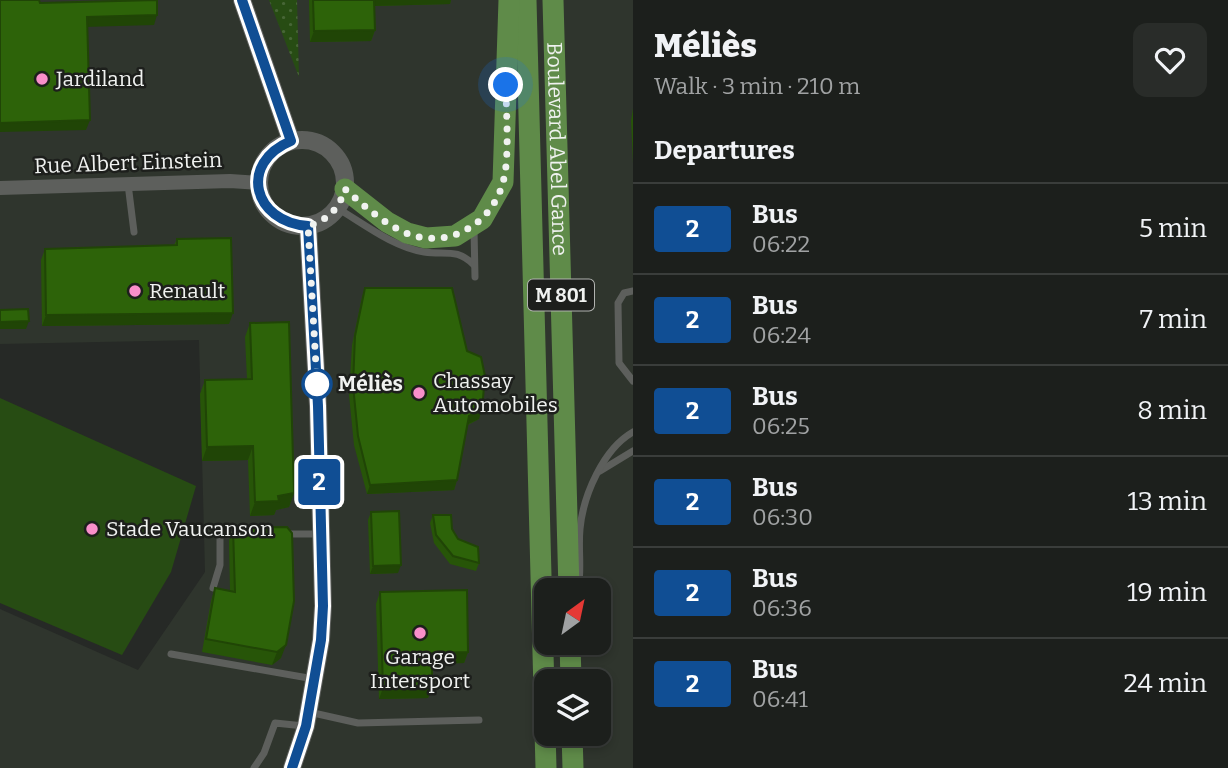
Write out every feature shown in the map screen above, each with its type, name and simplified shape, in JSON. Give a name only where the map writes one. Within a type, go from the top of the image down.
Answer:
[{"type":"main road","points":[[341,199],[366,208],[407,233],[440,238],[455,236],[482,219],[503,182],[509,0]]},
{"type":"main road","name":"Boulevard Abel Gance","points":[[526,0],[546,768]]},
{"type":"main road","name":"Boulevard Abel Gance","points":[[553,0],[569,578]]},
{"type":"main road","points":[[572,746],[573,768]]},
{"type":"street","points":[[242,0],[291,141]]},
{"type":"street","points":[[310,140],[327,148],[339,162],[341,199],[319,223],[308,226],[289,225],[273,216],[262,202],[258,183],[260,169],[267,156],[278,146],[291,141],[310,140]]},
{"type":"street","name":"Rue Albert Einstein","points":[[0,188],[230,181],[258,183]]},
{"type":"street","points":[[292,768],[307,719],[315,679],[323,606],[317,395],[308,226]]},
{"type":"lane","points":[[128,184],[134,232]]},
{"type":"lane","points":[[341,199],[403,246],[427,252],[454,251],[474,265]]},
{"type":"lane","points":[[474,226],[475,278]]},
{"type":"lane","points":[[633,291],[624,293],[618,303],[619,363],[633,380]]},
{"type":"lane","points":[[579,578],[580,528],[589,491],[617,443],[633,432]]},
{"type":"lane","points":[[600,471],[633,452]]},
{"type":"lane","points":[[270,534],[320,534]]},
{"type":"lane","points":[[213,588],[220,565],[220,535],[245,535]]},
{"type":"lane","points":[[171,654],[315,679]]},
{"type":"lane","points":[[254,768],[264,753],[275,723],[307,719],[358,723],[479,720]]},
{"type":"shaded area","points":[[0,0],[633,0],[633,768],[0,768],[0,609],[138,670],[205,572],[199,340],[0,344]]},
{"type":"green space","points":[[269,0],[297,0],[299,77]]},
{"type":"green space","name":"Stade Vaucanson","points":[[0,398],[196,486],[171,572],[122,655],[0,603]]},
{"type":"building","name":"Jardiland","points":[[0,0],[39,0],[40,3],[157,0],[157,15],[87,17],[90,120],[0,123]]},
{"type":"building","points":[[313,0],[374,0],[375,30],[314,31]]},
{"type":"building","name":"Renault","points":[[231,238],[233,313],[46,315],[45,249],[177,245],[177,239]]},
{"type":"building","name":"Chassay Automobiles","points":[[365,288],[452,288],[467,351],[481,357],[485,376],[482,409],[469,416],[457,480],[370,485],[358,436],[353,385],[355,336]]},
{"type":"building","points":[[28,309],[29,321],[0,322],[0,310]]},
{"type":"building","points":[[289,322],[294,493],[278,496],[279,501],[255,502],[253,446],[207,447],[205,380],[252,379],[250,323]]},
{"type":"building","points":[[399,511],[401,565],[373,566],[371,512]]},
{"type":"building","points":[[433,515],[451,515],[452,529],[458,539],[478,547],[479,563],[453,556],[436,535]]},
{"type":"building","points":[[287,527],[292,533],[294,601],[286,645],[277,652],[206,639],[215,588],[235,592],[233,528]]},
{"type":"building","name":"Garage Intersport","points":[[467,590],[468,652],[432,653],[432,687],[383,688],[380,592]]},
{"type":"bus line","name":"2","points":[[242,0],[291,141],[278,146],[267,156],[260,169],[258,183],[262,202],[273,216],[289,225],[308,226],[307,255],[318,406],[323,606],[315,679],[306,726],[292,768]]},
{"type":"place","name":"Jardiland","points":[[42,79]]},
{"type":"place","name":"Renault","points":[[135,291]]},
{"type":"place","name":"Méliès","points":[[317,384]]},
{"type":"place","name":"Chassay Automobiles","points":[[419,393]]},
{"type":"place","name":"Stade Vaucanson","points":[[92,529]]},
{"type":"place","name":"Garage Intersport","points":[[420,633]]},
{"type":"route","points":[[317,384],[307,255],[308,226],[329,217],[337,208],[345,189],[366,208],[407,233],[440,238],[455,236],[474,226],[492,204],[503,182],[506,85]]}]
